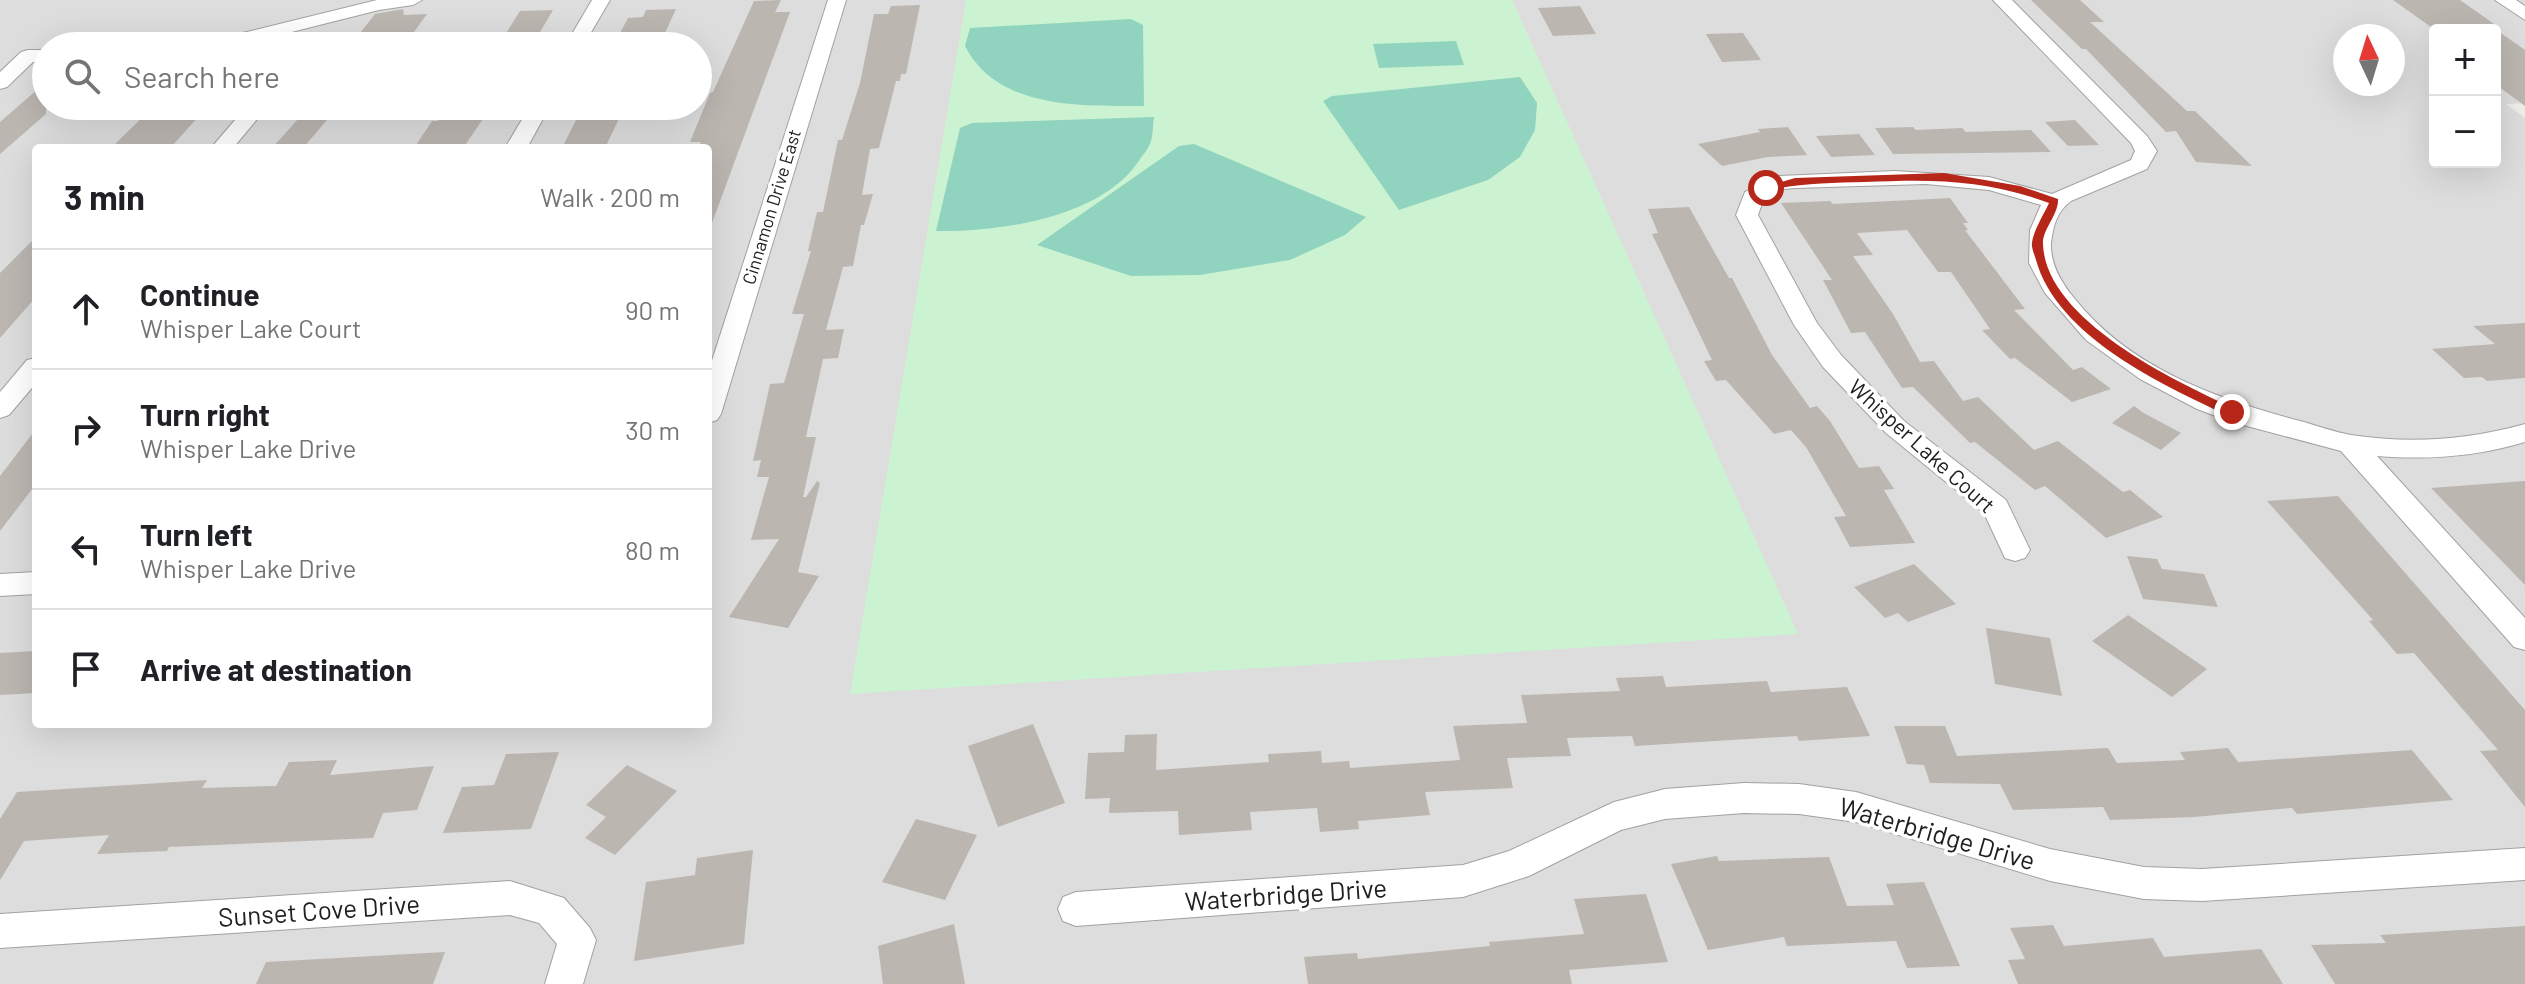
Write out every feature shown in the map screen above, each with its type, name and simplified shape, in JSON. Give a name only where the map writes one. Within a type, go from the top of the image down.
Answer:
[{"type":"street","points":[[307,32],[379,5],[413,0]]},
{"type":"street","points":[[582,32],[601,0]]},
{"type":"street","name":"Cinnamon Drive East","points":[[712,401],[837,0]]},
{"type":"street","points":[[2002,0],[2140,140],[2146,151],[2139,164],[2113,172],[2055,202],[2037,243],[2046,276],[2064,301],[2098,337],[2167,383],[2210,403],[2232,412],[2350,444],[2454,449],[2492,444],[2525,433]]},
{"type":"street","points":[[2504,0],[2525,14]]},
{"type":"street","points":[[0,83],[32,60]]},
{"type":"street","points":[[225,144],[246,120]]},
{"type":"street","points":[[518,144],[532,120]]},
{"type":"street","name":"Whisper Lake Court","points":[[2015,550],[1996,507],[1895,427],[1832,361],[1806,325],[1747,215],[1753,197],[1779,183],[1795,181],[1963,177],[2020,189],[2055,202]]},
{"type":"street","points":[[0,409],[32,371]]},
{"type":"street","points":[[2350,444],[2525,638]]},
{"type":"street","points":[[0,585],[32,583]]},
{"type":"street","name":"Waterbridge Drive","points":[[1076,909],[1463,881],[1516,865],[1614,817],[1665,804],[1744,798],[1799,799],[1856,807],[2061,868],[2144,883],[2202,885],[2525,864]]},
{"type":"street","name":"Sunset Cove Drive","points":[[0,931],[510,898],[551,910],[577,940],[564,984]]},
{"type":"shaded area","points":[[0,0],[2525,0],[2525,103],[2506,104],[2525,118],[2525,984],[0,984]]},
{"type":"green space","points":[[966,0],[1512,0],[1798,634],[850,694]]},
{"type":"green space","points":[[1131,19],[1143,25],[1144,106],[1069,104],[1020,93],[998,82],[980,67],[965,46],[970,28]]},
{"type":"green space","points":[[1456,41],[1464,65],[1379,68],[1373,44]]},
{"type":"green space","points":[[1520,77],[1537,103],[1535,130],[1520,157],[1488,180],[1399,210],[1323,101],[1332,96]]},
{"type":"green space","points":[[1154,117],[1151,141],[1145,152],[1121,181],[1099,197],[1074,209],[1018,224],[989,229],[936,231],[960,128],[972,123]]},
{"type":"green space","points":[[1194,144],[1366,217],[1345,235],[1290,260],[1200,275],[1131,276],[1037,245],[1179,146]]},
{"type":"building","points":[[781,0],[775,12],[790,12],[712,223],[712,144],[690,142],[699,120],[712,120],[712,92],[754,1]]},
{"type":"building","points":[[2031,0],[2080,0],[2104,22],[2090,22],[2187,111],[2195,111],[2252,166],[2196,162],[2176,131],[2166,132],[2086,49],[2082,49]]},
{"type":"building","points":[[2393,0],[2460,0],[2494,24],[2429,24]]},
{"type":"building","points":[[920,5],[906,74],[901,74],[900,81],[896,81],[879,148],[870,149],[862,195],[873,194],[864,225],[861,225],[853,266],[843,267],[826,330],[844,329],[838,358],[823,359],[806,437],[816,437],[803,497],[817,481],[820,483],[798,572],[819,576],[788,628],[729,617],[779,539],[751,540],[769,477],[757,477],[761,460],[753,461],[770,384],[784,383],[804,314],[792,314],[811,251],[808,251],[817,212],[823,212],[838,140],[842,140],[860,83],[874,14],[888,14],[891,6]]},
{"type":"building","points":[[1580,6],[1596,34],[1553,36],[1538,8]]},
{"type":"building","points":[[403,9],[404,15],[427,14],[414,32],[361,32],[375,14]]},
{"type":"building","points":[[676,9],[665,32],[620,32],[628,18],[643,17],[646,10]]},
{"type":"building","points":[[553,10],[540,32],[507,32],[520,11]]},
{"type":"building","points":[[1743,33],[1761,60],[1722,62],[1706,34]]},
{"type":"building","points":[[2501,33],[2525,50],[2525,106],[2501,88]]},
{"type":"building","points":[[32,94],[32,120],[39,120],[0,154],[0,122]]},
{"type":"building","points":[[140,120],[195,120],[174,144],[115,144]]},
{"type":"building","points":[[297,120],[327,120],[306,144],[276,144]]},
{"type":"building","points":[[482,120],[466,144],[417,144],[432,121]]},
{"type":"building","points":[[576,120],[618,120],[607,144],[564,144]]},
{"type":"building","points":[[2075,120],[2099,145],[2068,146],[2045,122]]},
{"type":"building","points":[[1788,127],[1807,155],[1768,157],[1722,166],[1698,144],[1760,132],[1758,129]]},
{"type":"building","points":[[1913,127],[1916,130],[1962,128],[1966,132],[2031,130],[2051,152],[1893,154],[1875,128]]},
{"type":"building","points":[[1859,134],[1875,155],[1831,157],[1816,136]]},
{"type":"building","points":[[1950,198],[1968,223],[1963,223],[1968,230],[1965,230],[2025,309],[2014,310],[2073,370],[2082,367],[2111,389],[2072,402],[2015,358],[2010,359],[1982,330],[1990,329],[1951,272],[1938,272],[1907,230],[1857,233],[1873,255],[1853,256],[1893,314],[1920,362],[1934,361],[1963,401],[1978,397],[2034,450],[2058,441],[2123,492],[2130,490],[2163,517],[2106,538],[2045,486],[2035,490],[1975,442],[1970,443],[1913,387],[1902,388],[1865,332],[1851,333],[1823,280],[1832,280],[1781,203],[1830,201],[1833,204]]},
{"type":"building","points":[[1689,207],[1729,278],[1732,278],[1772,355],[1810,408],[1817,406],[1830,421],[1859,468],[1879,466],[1894,489],[1884,490],[1915,543],[1850,547],[1834,517],[1846,516],[1806,447],[1791,430],[1774,434],[1726,380],[1716,381],[1704,361],[1712,360],[1652,234],[1658,233],[1648,209]]},
{"type":"building","points":[[32,241],[32,302],[0,338],[0,273]]},
{"type":"building","points":[[2525,323],[2525,378],[2487,381],[2482,377],[2464,378],[2432,349],[2495,344],[2473,326]]},
{"type":"building","points":[[2134,406],[2181,433],[2161,450],[2112,423]]},
{"type":"building","points":[[32,434],[32,489],[0,531],[0,476]]},
{"type":"building","points":[[2525,481],[2525,585],[2431,488]]},
{"type":"building","points":[[2338,496],[2525,710],[2525,807],[2480,751],[2498,750],[2414,653],[2397,654],[2369,621],[2373,620],[2267,501]]},
{"type":"building","points":[[2127,556],[2157,559],[2162,569],[2204,574],[2218,607],[2143,599]]},
{"type":"building","points":[[1914,564],[1956,604],[1908,622],[1898,613],[1885,618],[1854,587]]},
{"type":"building","points":[[2128,615],[2207,669],[2172,697],[2092,641]]},
{"type":"building","points":[[1986,628],[2050,638],[2062,696],[1995,684]]},
{"type":"building","points":[[32,651],[32,693],[0,695],[0,653]]},
{"type":"building","points":[[1663,676],[1666,687],[1767,681],[1771,692],[1847,687],[1870,736],[1799,741],[1797,736],[1635,746],[1632,736],[1567,738],[1571,756],[1507,758],[1513,788],[1425,792],[1430,815],[1358,821],[1359,829],[1320,832],[1317,808],[1250,812],[1252,830],[1179,835],[1178,811],[1109,813],[1110,798],[1085,799],[1088,753],[1124,752],[1125,735],[1157,734],[1156,770],[1269,762],[1268,754],[1321,751],[1322,763],[1349,761],[1350,768],[1460,760],[1453,726],[1527,723],[1521,695],[1620,691],[1616,678]]},
{"type":"building","points":[[1033,724],[1065,803],[998,827],[968,746]]},
{"type":"building","points":[[1894,726],[1945,726],[1957,756],[2108,748],[2117,763],[2185,760],[2180,752],[2228,748],[2238,762],[2412,750],[2453,800],[2297,814],[2292,808],[2194,817],[2110,820],[2103,807],[2013,810],[2000,784],[1930,783],[1924,765],[1907,764]]},
{"type":"building","points":[[559,752],[531,829],[443,833],[462,787],[494,785],[506,754]]},
{"type":"building","points":[[337,760],[330,775],[434,766],[417,810],[383,813],[373,838],[169,847],[167,851],[97,854],[109,835],[24,841],[0,880],[0,819],[17,792],[207,780],[202,788],[276,786],[289,762]]},
{"type":"building","points":[[627,765],[677,791],[615,855],[585,838],[606,817],[586,805]]},
{"type":"building","points":[[916,819],[977,835],[945,900],[882,882]]},
{"type":"building","points":[[753,850],[744,944],[634,961],[646,882],[695,875],[697,858]]},
{"type":"building","points":[[1717,856],[1719,861],[1829,857],[1847,906],[1894,905],[1886,884],[1924,882],[1960,966],[1907,968],[1896,941],[1787,946],[1784,937],[1708,950],[1671,864]]},
{"type":"building","points":[[1646,894],[1668,962],[1569,970],[1572,984],[1308,984],[1304,957],[1357,953],[1358,959],[1490,946],[1489,942],[1584,934],[1574,899]]},
{"type":"building","points":[[954,924],[965,984],[883,984],[878,946]]},
{"type":"building","points":[[2053,925],[2064,946],[2153,938],[2164,957],[2261,949],[2283,984],[2018,984],[2008,960],[2025,959],[2010,928]]},
{"type":"building","points":[[2525,926],[2525,984],[2335,984],[2311,945],[2386,943],[2380,935]]},
{"type":"building","points":[[445,952],[433,984],[256,984],[266,962]]},
{"type":"route","points":[[1766,188],[1795,181],[1944,176],[2020,189],[2055,202],[2037,243],[2046,276],[2064,301],[2083,323],[2113,348],[2167,383],[2232,412]]}]
